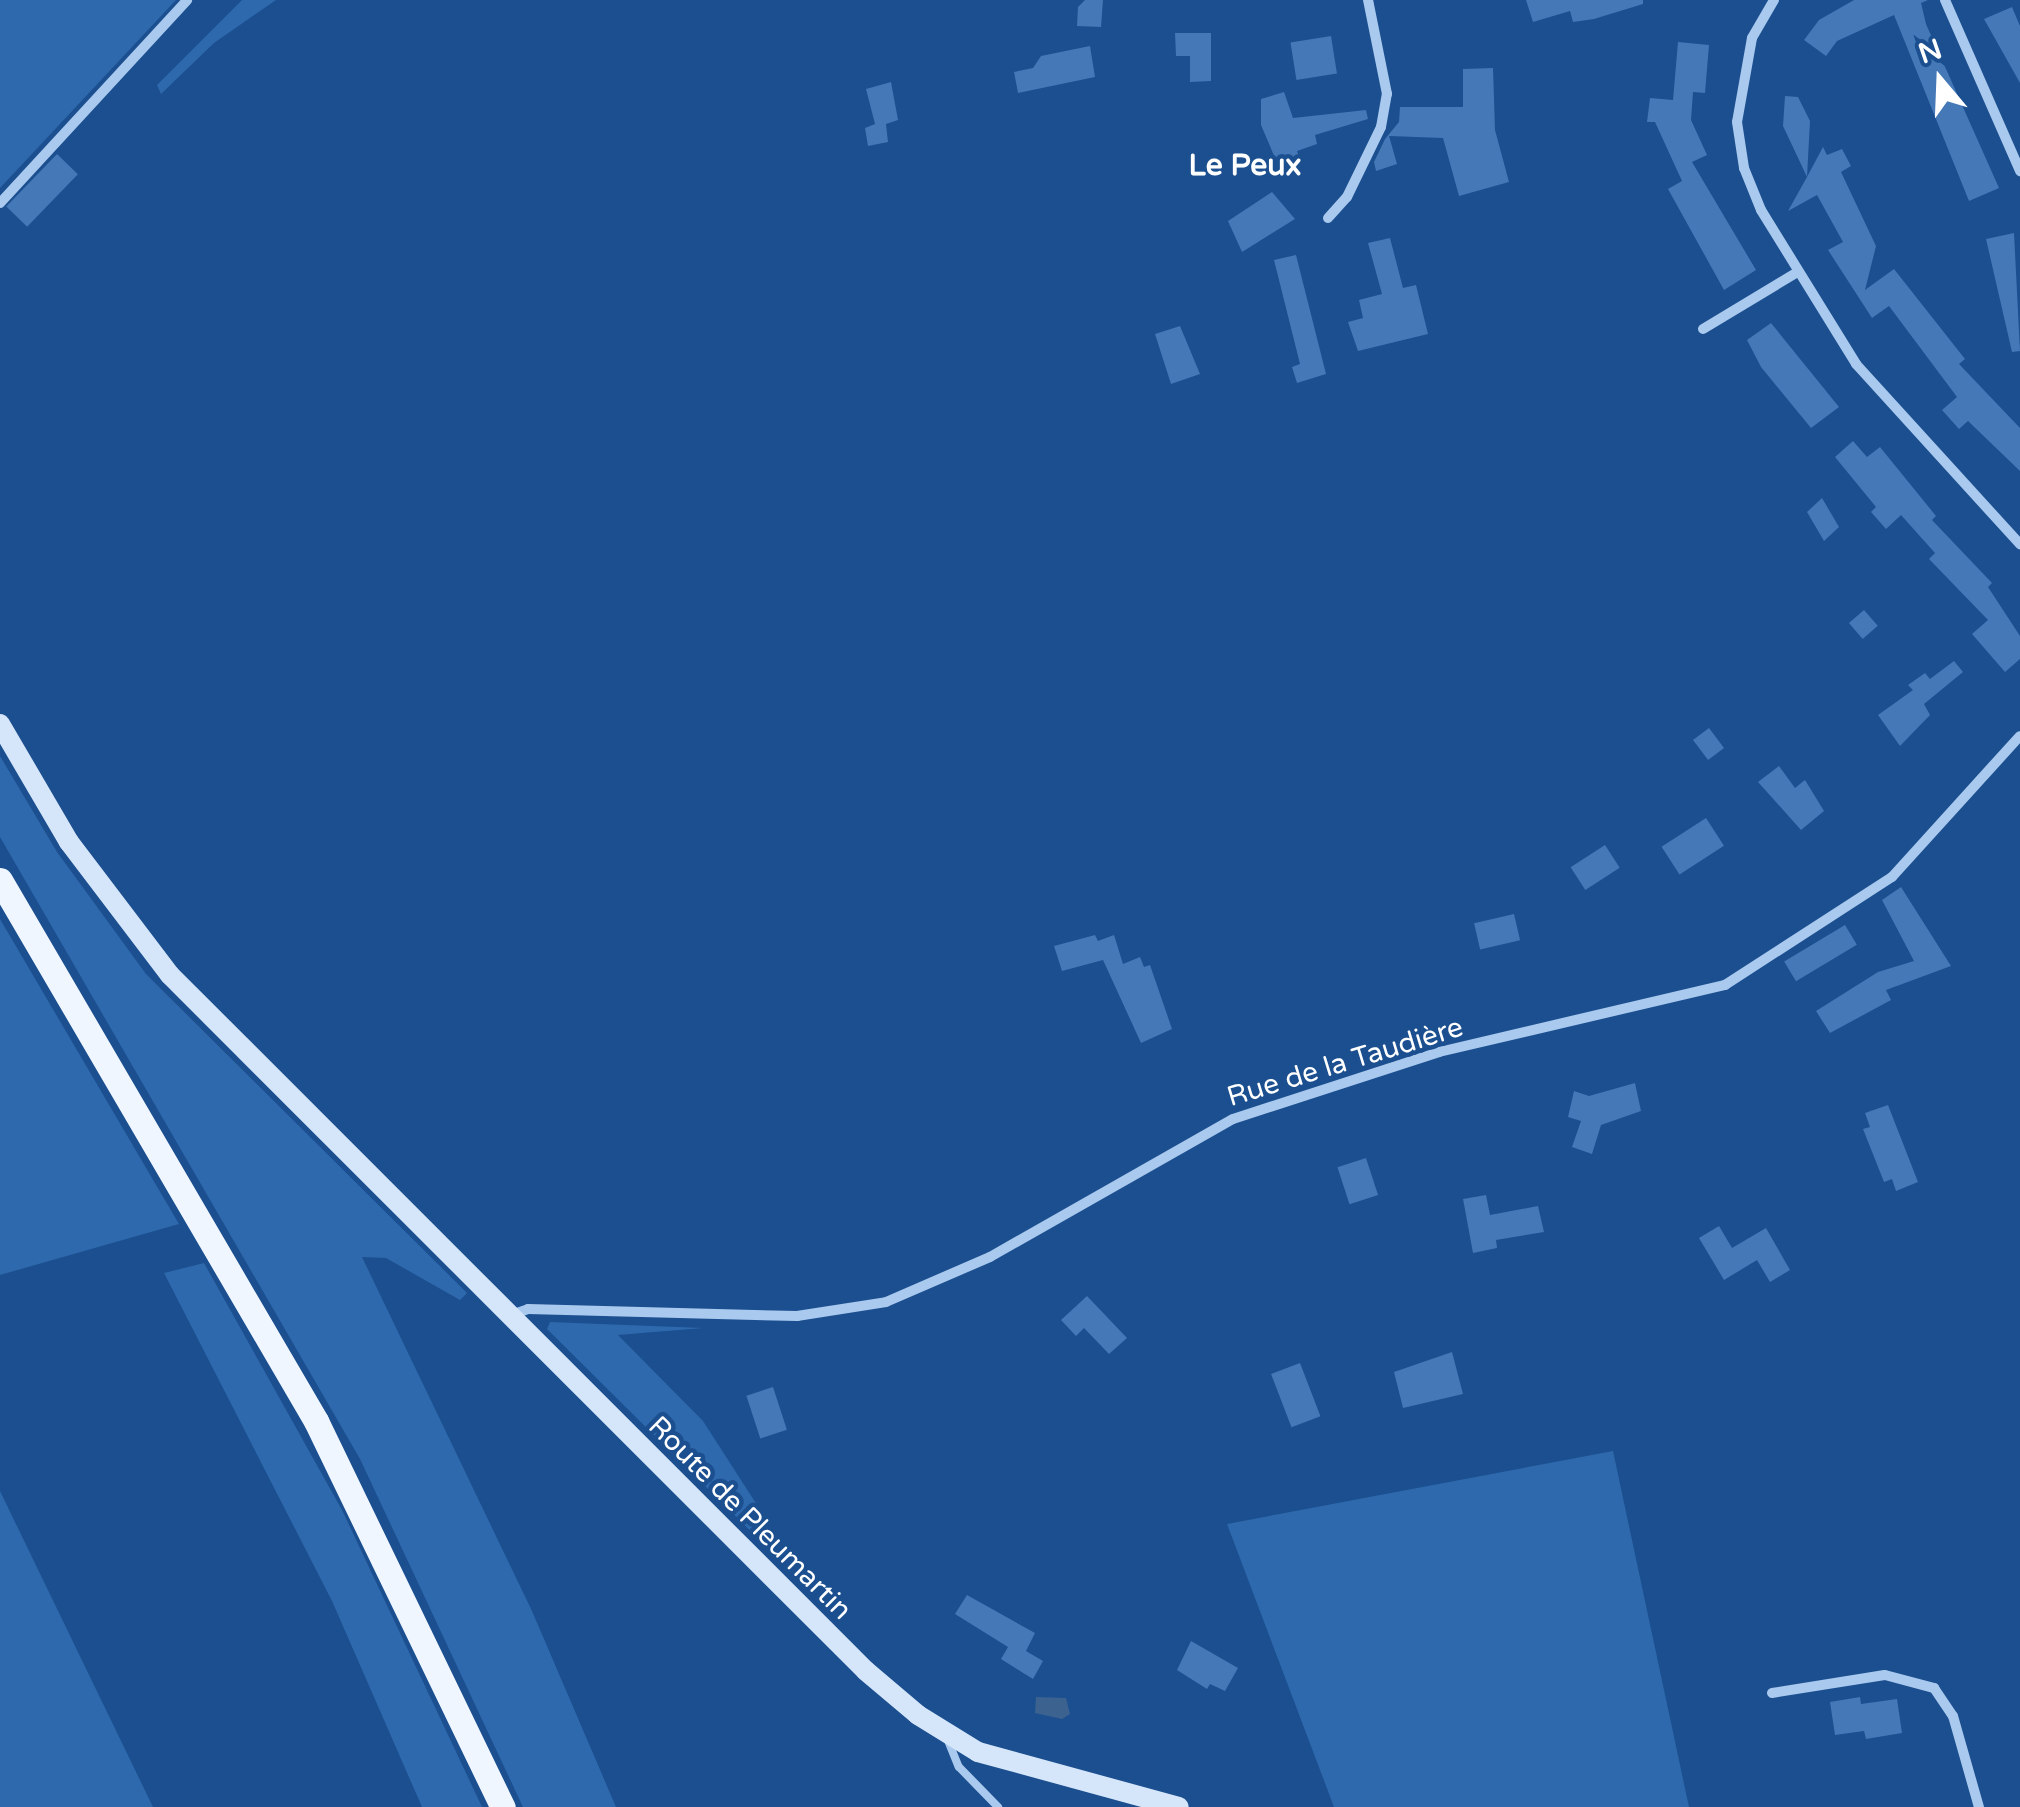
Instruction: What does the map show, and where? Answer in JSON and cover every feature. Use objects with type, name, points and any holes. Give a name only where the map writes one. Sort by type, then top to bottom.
[{"type":"main road","name":"Route de Pleumartin","points":[[0,724],[70,842],[137,936],[826,1634],[946,1734],[1026,1770],[1179,1807]]},
{"type":"main road","points":[[0,880],[316,1421],[503,1807]]},
{"type":"street","points":[[0,203],[187,0]]},
{"type":"street","points":[[1328,218],[1347,197],[1365,148],[1381,127],[1387,94],[1368,0]]},
{"type":"street","points":[[1774,0],[1752,38],[1737,122],[1744,168],[1796,273],[1902,420],[2018,537]]},
{"type":"street","points":[[1945,0],[2020,171]]},
{"type":"street","points":[[1703,329],[1796,273]]},
{"type":"street","name":"Rue de la Taudière","points":[[510,1316],[528,1310],[797,1316],[886,1302],[990,1257],[1233,1119],[1439,1052],[1725,985],[1892,877],[2020,736]]},
{"type":"street","points":[[1772,1693],[1885,1675],[1934,1688],[1952,1716],[1979,1807]]},
{"type":"lane","points":[[946,1734],[959,1766],[998,1807]]},
{"type":"shaded area","points":[[0,0],[176,0],[0,188]]},
{"type":"shaded area","points":[[242,0],[276,0],[214,43],[161,94],[157,85]]},
{"type":"shaded area","points":[[0,756],[57,852],[146,974],[467,1293],[460,1300],[386,1258],[362,1257],[532,1611],[616,1807],[523,1807],[360,1459],[0,837]]},
{"type":"shaded area","points":[[0,919],[179,1224],[0,1275]]},
{"type":"shaded area","points":[[204,1263],[342,1510],[482,1807],[422,1807],[332,1601],[164,1273]]},
{"type":"shaded area","points":[[550,1322],[703,1328],[618,1335],[703,1421],[815,1595],[547,1329]]},
{"type":"shaded area","points":[[1613,1451],[1689,1807],[1334,1807],[1227,1524]]},
{"type":"shaded area","points":[[0,1491],[153,1807],[0,1807]]},
{"type":"shaded area","points":[[1036,1697],[1066,1698],[1070,1714],[1062,1719],[1035,1713]]},
{"type":"building","points":[[1085,0],[1103,0],[1101,27],[1077,26],[1078,7]]},
{"type":"building","points":[[1526,0],[1643,0],[1643,4],[1594,19],[1573,22],[1570,11],[1533,22]]},
{"type":"building","points":[[1854,0],[1928,0],[1921,3],[1926,24],[1999,188],[1969,201],[1894,15],[1837,41],[1826,56],[1804,40],[1819,20]]},
{"type":"building","points":[[2012,7],[2020,26],[2020,83],[1984,19]]},
{"type":"building","points":[[1175,33],[1211,33],[1211,81],[1190,82],[1190,56],[1176,56]]},
{"type":"building","points":[[1331,36],[1337,74],[1296,80],[1291,42]]},
{"type":"building","points":[[1678,42],[1709,45],[1705,93],[1693,92],[1691,120],[1707,155],[1692,162],[1756,270],[1724,290],[1668,189],[1682,181],[1655,122],[1647,122],[1650,98],[1673,100]]},
{"type":"building","points":[[1090,46],[1095,77],[1018,93],[1014,72],[1033,68],[1041,56]]},
{"type":"building","points":[[1493,68],[1495,130],[1509,182],[1459,196],[1443,138],[1389,136],[1397,164],[1376,171],[1374,162],[1385,139],[1399,122],[1400,107],[1463,107],[1463,69]]},
{"type":"building","points":[[891,82],[898,120],[886,124],[888,142],[868,146],[865,128],[875,124],[866,89]]},
{"type":"building","points":[[1284,92],[1293,118],[1366,110],[1368,119],[1315,135],[1317,144],[1297,151],[1302,164],[1281,172],[1261,125],[1261,99]]},
{"type":"building","points":[[1785,96],[1798,97],[1810,121],[1807,177],[1783,126]]},
{"type":"building","points":[[1823,147],[1827,155],[1842,149],[1851,166],[1841,172],[1876,246],[1865,290],[1894,269],[1965,359],[1959,364],[2020,428],[2020,471],[1968,421],[1959,429],[1942,410],[1957,397],[1889,306],[1872,318],[1828,250],[1843,242],[1817,195],[1788,211]]},
{"type":"building","points":[[57,154],[78,174],[27,227],[6,207]]},
{"type":"building","points":[[1272,192],[1295,219],[1242,252],[1228,221]]},
{"type":"building","points":[[2014,233],[2020,351],[2012,352],[1986,239]]},
{"type":"building","points":[[1390,238],[1403,288],[1416,285],[1428,334],[1358,351],[1348,322],[1363,318],[1359,300],[1382,294],[1368,243]]},
{"type":"building","points":[[1296,255],[1326,374],[1297,383],[1292,367],[1300,364],[1274,260]]},
{"type":"building","points":[[1771,323],[1839,407],[1811,428],[1761,367],[1747,340]]},
{"type":"building","points":[[1180,326],[1200,374],[1171,384],[1155,334]]},
{"type":"building","points":[[1853,441],[1867,457],[1880,447],[1936,516],[1932,520],[1992,583],[1988,587],[2020,636],[2020,659],[2005,672],[1972,634],[1988,620],[1929,559],[1935,553],[1901,515],[1886,529],[1871,512],[1876,507],[1835,457]]},
{"type":"building","points":[[1822,498],[1839,527],[1824,541],[1807,512]]},
{"type":"building","points":[[1864,610],[1878,626],[1863,639],[1849,623]]},
{"type":"building","points":[[1954,661],[1963,672],[1924,704],[1930,715],[1900,746],[1878,715],[1913,690],[1908,685],[1925,673],[1930,679]]},
{"type":"building","points":[[1709,728],[1724,748],[1708,760],[1693,740]]},
{"type":"building","points":[[1779,766],[1795,788],[1805,780],[1824,811],[1801,830],[1758,782]]},
{"type":"building","points":[[1706,818],[1724,846],[1680,875],[1662,847]]},
{"type":"building","points":[[1605,845],[1620,868],[1585,890],[1571,867]]},
{"type":"building","points":[[1901,887],[1951,966],[1886,990],[1891,1000],[1830,1033],[1816,1011],[1878,972],[1914,961],[1882,900]]},
{"type":"building","points":[[1514,914],[1520,940],[1480,950],[1474,923]]},
{"type":"building","points":[[1845,925],[1857,945],[1796,981],[1784,962]]},
{"type":"building","points":[[1095,935],[1098,941],[1114,935],[1123,964],[1140,957],[1144,967],[1150,965],[1172,1029],[1141,1043],[1103,960],[1062,971],[1054,946]]},
{"type":"building","points":[[1635,1083],[1641,1111],[1601,1125],[1592,1154],[1572,1147],[1581,1121],[1568,1117],[1574,1091],[1589,1096]]},
{"type":"building","points":[[1888,1105],[1918,1182],[1896,1191],[1892,1179],[1884,1182],[1863,1129],[1870,1127],[1865,1113]]},
{"type":"building","points":[[1366,1158],[1378,1195],[1350,1204],[1337,1167]]},
{"type":"building","points":[[1486,1195],[1490,1215],[1538,1206],[1544,1232],[1496,1240],[1497,1248],[1473,1253],[1463,1199]]},
{"type":"building","points":[[1719,1226],[1732,1248],[1766,1228],[1790,1270],[1770,1282],[1757,1260],[1724,1280],[1699,1238]]},
{"type":"building","points":[[1087,1296],[1127,1338],[1109,1354],[1084,1328],[1076,1336],[1061,1320]]},
{"type":"building","points":[[1452,1352],[1463,1394],[1403,1408],[1394,1372]]},
{"type":"building","points":[[1300,1363],[1320,1416],[1291,1427],[1271,1374]]},
{"type":"building","points":[[773,1387],[787,1430],[760,1438],[746,1396]]},
{"type":"building","points":[[967,1595],[1035,1633],[1026,1651],[1043,1661],[1033,1679],[1001,1659],[1008,1647],[955,1614]]},
{"type":"building","points":[[1191,1641],[1238,1668],[1225,1691],[1210,1684],[1207,1689],[1177,1670]]},
{"type":"building","points":[[1860,1697],[1861,1704],[1897,1699],[1902,1733],[1866,1739],[1864,1731],[1835,1735],[1830,1702]]},
{"type":"district","name":"Le Peux","points":[[1245,166]]}]
